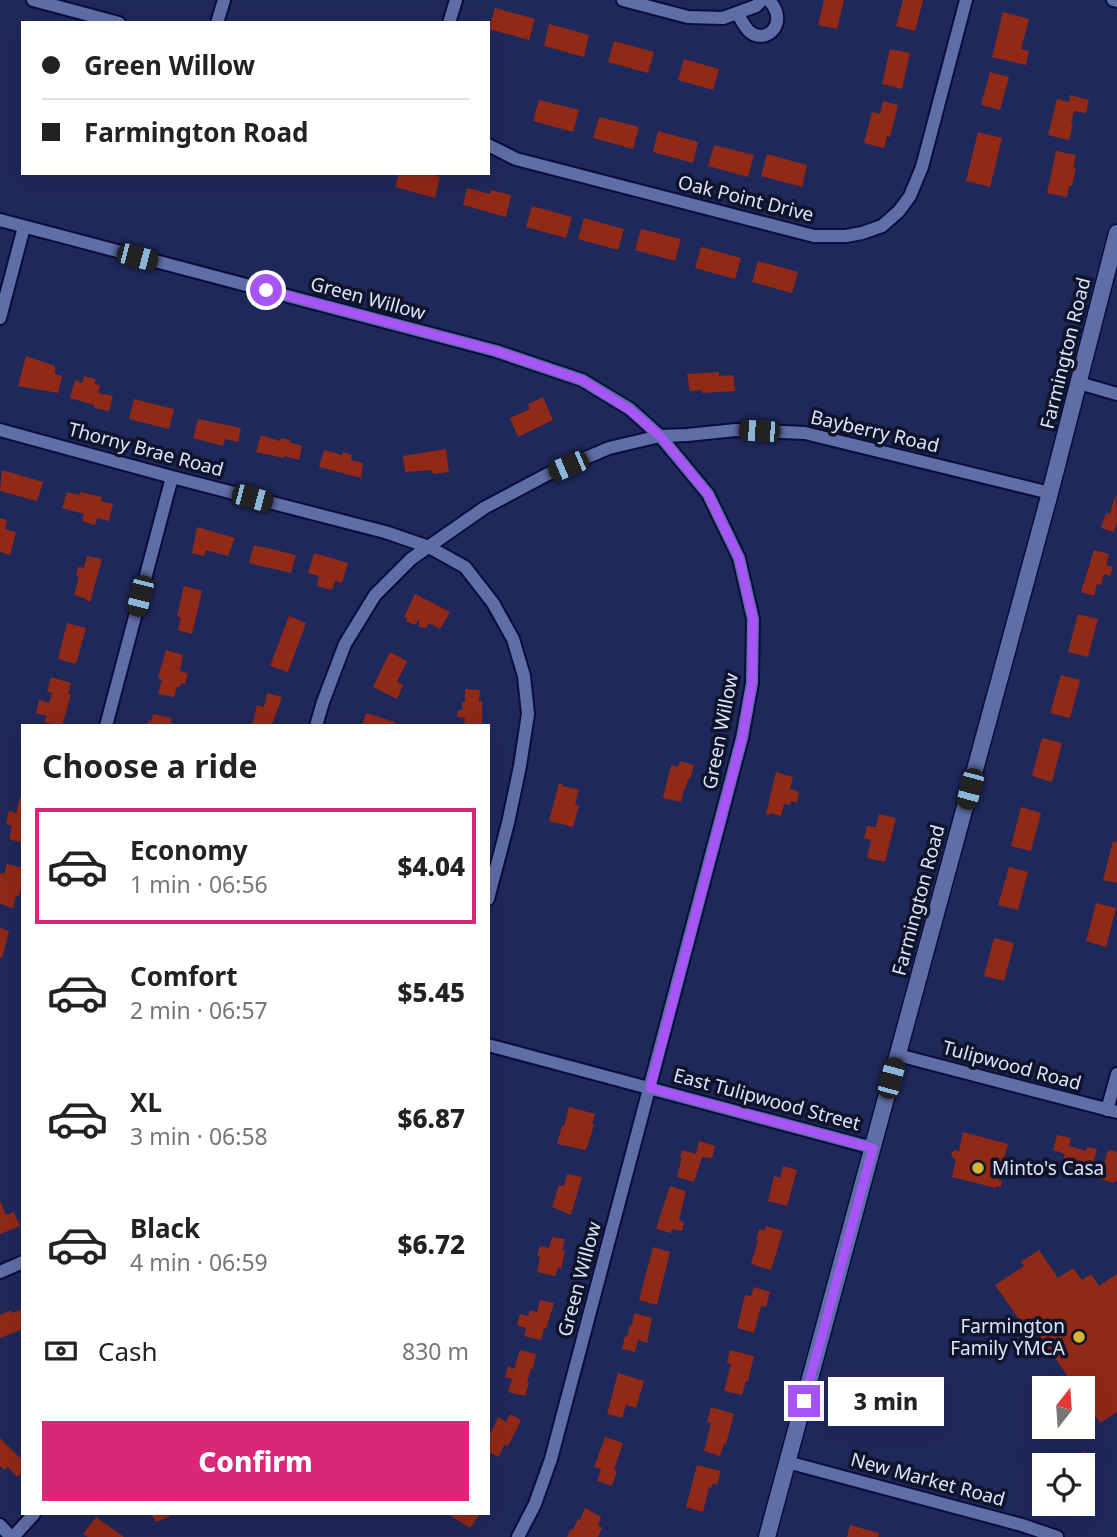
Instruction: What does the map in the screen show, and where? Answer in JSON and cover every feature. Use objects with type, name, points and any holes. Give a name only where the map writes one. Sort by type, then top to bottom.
[{"type":"street","points":[[33,0],[112,21]]},
{"type":"street","points":[[218,21],[224,0]]},
{"type":"street","points":[[450,21],[456,0]]},
{"type":"street","points":[[623,0],[688,17],[723,18],[756,6],[762,0]]},
{"type":"street","points":[[737,13],[749,32],[764,36],[774,30],[777,23],[776,11],[769,0]]},
{"type":"street","name":"Oak Point Drive","points":[[490,146],[516,159],[814,236],[862,233],[881,226],[899,211],[911,196],[922,167],[966,0]]},
{"type":"street","name":"Green Willow","points":[[0,220],[496,351],[582,380],[630,410],[660,436],[708,494],[739,558],[753,619],[752,683],[742,738],[551,1459],[535,1504],[518,1537]]},
{"type":"street","points":[[0,318],[24,227]]},
{"type":"street","name":"Farmington Road","points":[[767,1537],[1050,493],[1117,233]]},
{"type":"street","points":[[1079,383],[1117,394]]},
{"type":"street","name":"Thorny Brae Road","points":[[0,430],[385,532],[429,547],[465,567],[493,603],[513,639],[524,676],[528,714],[508,823],[490,891]]},
{"type":"street","name":"Bayberry Road","points":[[317,724],[344,645],[375,595],[411,559],[484,508],[548,474],[609,449],[660,436],[736,430],[805,433],[1050,493]]},
{"type":"street","points":[[107,724],[172,477]]},
{"type":"street","name":"East Tulipwood Street","points":[[490,1046],[873,1148]]},
{"type":"street","name":"Tulipwood Road","points":[[898,1055],[1112,1111]]},
{"type":"street","points":[[1112,1111],[1117,1074]]},
{"type":"street","points":[[0,1272],[21,1263]]},
{"type":"street","name":"New Market Road","points":[[787,1462],[1022,1525],[1057,1537]]},
{"type":"street","points":[[0,1525],[12,1537],[33,1515]]},
{"type":"building","points":[[824,0],[844,0],[837,29],[818,25]]},
{"type":"building","points":[[903,0],[923,0],[915,31],[896,26]]},
{"type":"building","points":[[495,8],[535,19],[529,40],[490,29]]},
{"type":"building","points":[[1003,12],[1029,19],[1021,49],[1029,51],[1026,65],[992,57]]},
{"type":"building","points":[[549,24],[589,35],[584,57],[544,46]]},
{"type":"building","points":[[614,41],[654,52],[648,73],[608,62]]},
{"type":"building","points":[[890,49],[910,53],[902,89],[882,84]]},
{"type":"building","points":[[684,59],[719,69],[713,90],[678,80]]},
{"type":"building","points":[[990,72],[1009,77],[1000,110],[981,105]]},
{"type":"building","points":[[1070,95],[1089,100],[1086,113],[1074,111],[1069,140],[1048,135],[1057,99],[1069,102]]},
{"type":"building","points":[[539,100],[579,110],[573,132],[533,121]]},
{"type":"building","points":[[883,101],[898,105],[890,137],[887,136],[884,148],[864,143],[872,112],[880,114]]},
{"type":"building","points":[[599,117],[639,127],[633,149],[593,138]]},
{"type":"building","points":[[658,131],[698,142],[693,163],[653,152]]},
{"type":"building","points":[[978,132],[1002,138],[990,187],[966,181]]},
{"type":"building","points":[[714,145],[754,155],[748,177],[708,166]]},
{"type":"building","points":[[1056,151],[1076,155],[1073,167],[1076,168],[1067,197],[1047,193]]},
{"type":"building","points":[[767,154],[807,165],[802,187],[761,176]]},
{"type":"building","points":[[398,175],[440,177],[435,198],[395,187]]},
{"type":"building","points":[[467,188],[490,194],[491,190],[511,195],[506,217],[463,205]]},
{"type":"building","points":[[532,206],[572,217],[566,238],[526,227]]},
{"type":"building","points":[[584,218],[624,229],[618,250],[578,239]]},
{"type":"building","points":[[641,229],[681,239],[675,261],[635,250]]},
{"type":"building","points":[[701,247],[741,258],[735,279],[695,268]]},
{"type":"building","points":[[758,261],[798,272],[792,293],[752,282]]},
{"type":"building","points":[[26,356],[55,366],[55,374],[62,376],[58,393],[18,386]]},
{"type":"building","points":[[719,372],[719,376],[733,375],[735,391],[690,391],[687,374]]},
{"type":"building","points":[[84,376],[96,379],[94,384],[100,385],[98,393],[113,396],[109,411],[70,398],[75,380],[82,383]]},
{"type":"building","points":[[543,397],[553,420],[518,437],[510,418],[530,409],[528,404]]},
{"type":"building","points":[[134,399],[174,409],[169,429],[129,419]]},
{"type":"building","points":[[198,419],[241,428],[238,442],[225,439],[223,446],[193,438]]},
{"type":"building","points":[[261,435],[280,441],[281,438],[290,440],[289,442],[302,446],[299,460],[256,452]]},
{"type":"building","points":[[446,449],[449,472],[405,472],[403,456]]},
{"type":"building","points":[[324,450],[352,455],[351,460],[363,463],[361,478],[319,467]]},
{"type":"building","points":[[2,470],[43,482],[37,501],[0,491]]},
{"type":"building","points":[[67,492],[102,497],[101,501],[113,504],[109,521],[97,518],[95,525],[82,521],[84,514],[62,508]]},
{"type":"building","points":[[1116,493],[1117,522],[1114,532],[1101,528],[1106,513],[1110,514]]},
{"type":"building","points":[[0,518],[7,520],[5,529],[16,532],[10,555],[0,552]]},
{"type":"building","points":[[197,527],[235,538],[228,556],[206,550],[204,556],[192,553]]},
{"type":"building","points":[[254,545],[296,555],[291,573],[249,563]]},
{"type":"building","points":[[1094,550],[1109,554],[1106,565],[1113,567],[1110,576],[1104,574],[1101,585],[1097,584],[1094,596],[1081,592]]},
{"type":"building","points":[[314,553],[348,563],[342,583],[335,581],[332,590],[317,586],[319,576],[308,573]]},
{"type":"building","points":[[87,556],[102,559],[90,602],[74,595],[79,577],[76,576],[78,567],[84,568]]},
{"type":"building","points":[[184,586],[202,591],[192,634],[178,630],[181,618],[177,616]]},
{"type":"building","points":[[415,594],[450,612],[440,629],[429,623],[426,628],[419,627],[419,619],[415,625],[406,621],[407,618],[404,617]]},
{"type":"building","points":[[1078,614],[1098,619],[1088,657],[1068,652]]},
{"type":"building","points":[[289,616],[306,623],[288,672],[270,666]]},
{"type":"building","points":[[67,623],[86,628],[76,664],[58,659]]},
{"type":"building","points":[[166,650],[183,655],[180,671],[188,673],[185,684],[181,683],[180,687],[177,687],[174,697],[158,694],[162,680],[158,678]]},
{"type":"building","points":[[390,652],[407,661],[397,682],[403,685],[397,699],[373,687]]},
{"type":"building","points":[[1061,675],[1080,680],[1070,718],[1050,713]]},
{"type":"building","points":[[51,677],[71,683],[68,694],[71,695],[63,724],[44,722],[47,716],[36,713],[39,700],[49,703],[52,693],[47,692]]},
{"type":"building","points":[[465,689],[480,690],[482,724],[464,724],[465,718],[457,717],[458,710],[462,710],[462,702],[465,702]]},
{"type":"building","points":[[267,693],[282,697],[272,724],[252,724],[257,705],[264,707]]},
{"type":"building","points":[[366,713],[395,722],[394,724],[363,724]]},
{"type":"building","points":[[153,714],[172,718],[170,724],[148,724]]},
{"type":"building","points":[[1042,738],[1062,743],[1052,782],[1032,776]]},
{"type":"building","points":[[680,761],[694,765],[681,802],[663,798],[671,765],[678,767]]},
{"type":"building","points":[[776,772],[793,777],[790,789],[799,792],[797,803],[791,801],[790,805],[784,804],[781,816],[766,814]]},
{"type":"building","points":[[559,783],[579,790],[575,804],[579,806],[573,827],[549,821]]},
{"type":"building","points":[[21,797],[21,842],[9,839],[12,826],[6,824],[9,811],[16,813]]},
{"type":"building","points":[[1021,807],[1041,813],[1031,851],[1011,846]]},
{"type":"building","points":[[879,814],[896,818],[885,862],[867,858],[871,840],[864,838],[867,826],[876,827]]},
{"type":"building","points":[[1113,841],[1117,842],[1117,883],[1103,880]]},
{"type":"building","points":[[7,864],[21,868],[21,888],[13,908],[0,904],[0,873],[4,874]]},
{"type":"building","points":[[1009,867],[1028,872],[1018,910],[998,905]]},
{"type":"building","points":[[1096,903],[1116,908],[1106,947],[1086,941]]},
{"type":"building","points":[[0,928],[9,931],[2,958],[0,957]]},
{"type":"building","points":[[994,938],[1014,943],[1004,981],[984,976]]},
{"type":"building","points":[[569,1107],[595,1114],[585,1150],[557,1144]]},
{"type":"building","name":"Minto's Casa","points":[[963,1132],[1008,1144],[998,1180],[1002,1181],[1001,1187],[952,1177],[956,1159],[951,1153],[959,1151]]},
{"type":"building","points":[[1057,1135],[1071,1138],[1069,1146],[1086,1151],[1087,1147],[1097,1149],[1090,1173],[1062,1165],[1065,1154],[1053,1150]]},
{"type":"building","points":[[699,1141],[715,1146],[712,1158],[702,1157],[694,1182],[677,1177],[682,1150],[696,1154]]},
{"type":"building","points":[[1108,1150],[1117,1152],[1117,1181],[1114,1183],[1100,1179]]},
{"type":"building","points":[[783,1166],[797,1170],[787,1206],[768,1201],[774,1176],[780,1178]]},
{"type":"building","points":[[567,1174],[582,1177],[571,1215],[552,1207],[559,1185],[564,1186]]},
{"type":"building","points":[[670,1186],[686,1191],[679,1220],[684,1222],[682,1231],[672,1229],[671,1233],[656,1229]]},
{"type":"building","points":[[0,1201],[6,1215],[14,1212],[20,1226],[0,1234]]},
{"type":"building","points":[[766,1226],[783,1231],[771,1270],[751,1264],[759,1229],[764,1231]]},
{"type":"building","points":[[552,1237],[565,1239],[561,1269],[558,1267],[555,1276],[537,1272],[540,1246],[549,1248]]},
{"type":"building","points":[[653,1247],[670,1252],[657,1305],[639,1300]]},
{"type":"building","name":"Farmington Family YMCA","points":[[1039,1250],[1058,1278],[1073,1268],[1082,1280],[1091,1274],[1099,1286],[1117,1274],[1117,1412],[1100,1423],[1096,1417],[1096,1376],[1068,1376],[1039,1335],[1033,1339],[995,1285],[1024,1266],[1021,1262]]},
{"type":"building","points":[[754,1287],[770,1292],[766,1307],[761,1306],[754,1333],[737,1328],[745,1295],[751,1296]]},
{"type":"building","points":[[540,1300],[554,1303],[541,1340],[524,1336],[526,1328],[517,1325],[520,1314],[528,1316],[530,1310],[537,1312]]},
{"type":"building","points":[[11,1310],[12,1313],[21,1310],[21,1330],[0,1338],[0,1315]]},
{"type":"building","points":[[634,1313],[652,1318],[647,1343],[638,1340],[635,1352],[622,1349],[625,1336],[627,1337],[630,1325],[632,1326]]},
{"type":"building","points":[[520,1350],[536,1354],[525,1396],[508,1392],[512,1379],[505,1377],[508,1366],[514,1369]]},
{"type":"building","points":[[730,1350],[754,1356],[742,1395],[724,1391],[731,1364],[727,1363]]},
{"type":"building","points":[[618,1373],[644,1381],[636,1408],[626,1405],[622,1418],[607,1414]]},
{"type":"building","points":[[711,1407],[734,1414],[720,1456],[704,1451],[711,1423],[707,1422]]},
{"type":"building","points":[[510,1414],[521,1420],[508,1446],[504,1445],[499,1457],[490,1453],[490,1435],[498,1417],[506,1422]]},
{"type":"building","points":[[605,1437],[623,1443],[612,1486],[597,1481],[601,1469],[594,1467]]},
{"type":"building","points":[[0,1438],[21,1459],[21,1473],[17,1477],[8,1467],[4,1470],[0,1466]]},
{"type":"building","points":[[697,1465],[721,1471],[717,1485],[713,1483],[711,1488],[709,1487],[703,1512],[686,1507]]},
{"type":"building","points":[[585,1508],[601,1517],[598,1525],[602,1528],[598,1537],[567,1537],[578,1519],[580,1520]]},
{"type":"building","points":[[152,1515],[170,1516],[156,1522]]},
{"type":"building","points":[[450,1515],[479,1515],[470,1528]]},
{"type":"building","points":[[96,1517],[124,1537],[88,1537],[83,1534]]},
{"type":"building","points":[[850,1525],[879,1533],[878,1537],[847,1537]]},
{"type":"place","name":"Minto's Casa","points":[[978,1168]]},
{"type":"place","name":"Farmington Family YMCA","points":[[1079,1337]]},
{"type":"route","points":[[266,290],[496,351],[582,380],[630,410],[660,436],[708,494],[739,558],[753,619],[752,683],[742,738],[650,1088],[873,1148],[804,1401]]}]
